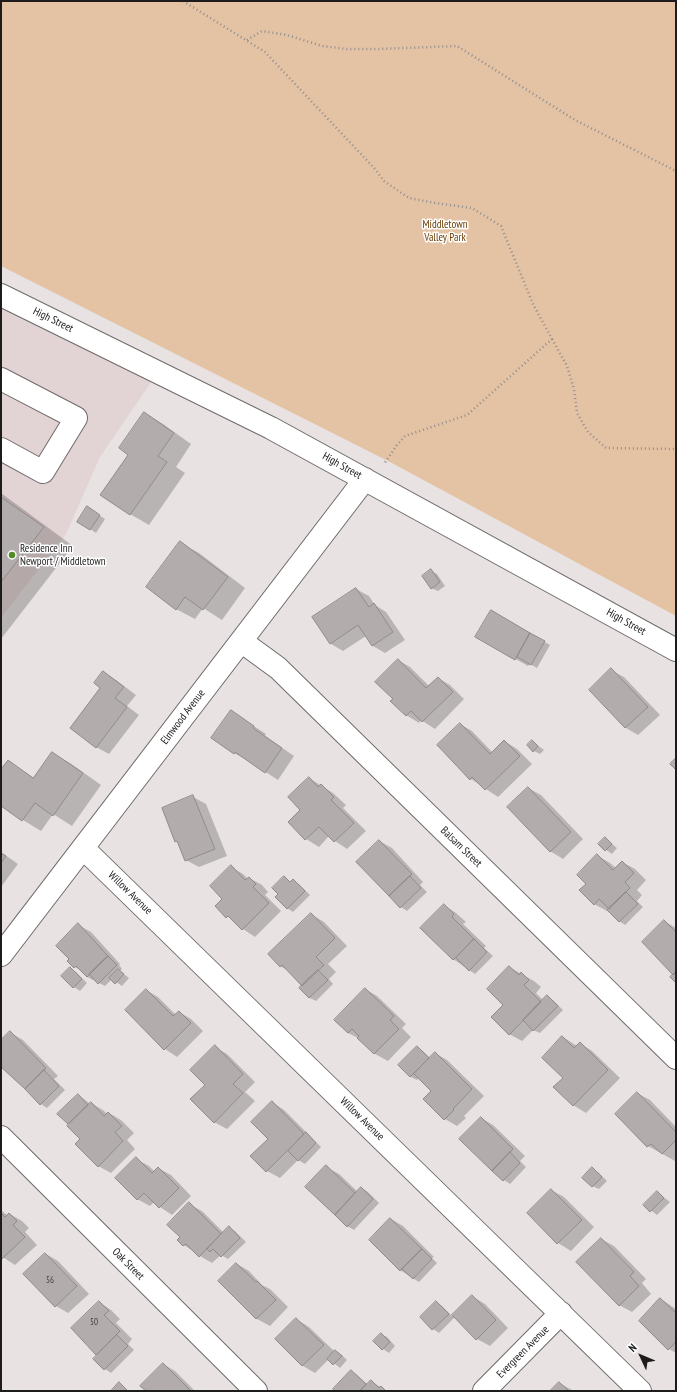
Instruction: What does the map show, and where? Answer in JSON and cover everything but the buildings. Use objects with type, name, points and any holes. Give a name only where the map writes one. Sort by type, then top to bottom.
[{"type":"street","name":"High Street","points":[[1,295],[272,428],[676,650]]},
{"type":"street","points":[[1,379],[76,418],[43,472],[1,449]]},
{"type":"street","name":"Elmwood Avenue","points":[[1,955],[241,641],[368,481]]},
{"type":"street","name":"Balsam Street","points":[[241,641],[278,668],[676,1058]]},
{"type":"street","name":"Willow Avenue","points":[[83,848],[640,1391]]},
{"type":"street","name":"Oak Street","points":[[1,1137],[256,1391]]},
{"type":"street","name":"Evergreen Avenue","points":[[484,1391],[561,1314]]},
{"type":"path","points":[[183,1],[266,52],[375,169],[384,181],[409,198],[472,208],[501,226],[533,304],[567,366],[574,389],[577,413],[588,432],[606,448],[676,449]]},
{"type":"path","points":[[247,40],[262,31],[287,35],[322,46],[346,49],[457,46],[575,120],[676,171]]},
{"type":"path","points":[[368,481],[396,445],[405,436],[466,415],[552,339]]},
{"type":"shaded area","points":[[1,300],[154,378],[100,457],[66,534],[1,618]]},
{"type":"green space","name":"Middletown Valley Park","points":[[1,1],[676,1],[676,616],[390,462],[1,266]]},
{"type":"place","name":"Residence Inn Newport / Middletown","points":[[12,555]]}]
